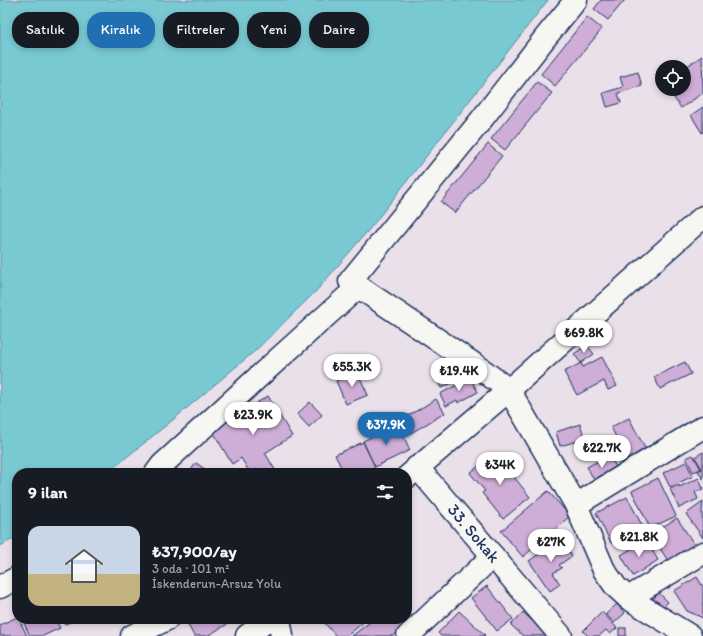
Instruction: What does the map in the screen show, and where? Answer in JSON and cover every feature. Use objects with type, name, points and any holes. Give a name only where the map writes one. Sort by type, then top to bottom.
[{"type":"street","points":[[576,0],[478,124],[350,281],[481,369],[509,390],[576,505],[604,570],[616,587],[628,598],[690,636]]},
{"type":"street","points":[[412,472],[509,390],[703,217]]},
{"type":"street","points":[[160,468],[254,380],[358,287]]},
{"type":"street","points":[[576,505],[703,427]]},
{"type":"street","name":"33. Sokak","points":[[412,472],[493,556],[561,636]]},
{"type":"street","points":[[628,598],[703,553]]},
{"type":"street","points":[[408,636],[493,556]]},
{"type":"street","points":[[0,587],[12,581]]},
{"type":"street","points":[[132,636],[157,624]]},
{"type":"street","points":[[246,636],[262,624]]},
{"type":"street","points":[[281,624],[282,636]]},
{"type":"water","points":[[0,0],[548,0],[372,226],[318,289],[256,350],[113,468],[12,468],[12,540],[0,546]]},
{"type":"building","points":[[601,0],[625,0],[608,20],[594,9]]},
{"type":"building","points":[[587,17],[602,29],[555,86],[541,74]]},
{"type":"building","points":[[702,56],[703,93],[681,108],[674,98],[676,96],[691,96],[691,63]]},
{"type":"building","points":[[638,72],[642,86],[618,93],[621,103],[607,107],[603,93],[623,87],[620,77]]},
{"type":"building","points":[[537,82],[552,93],[505,150],[491,139]]},
{"type":"building","points":[[703,107],[703,132],[702,133],[691,115]]},
{"type":"building","points":[[488,144],[502,156],[455,213],[441,202]]},
{"type":"building","points":[[587,345],[594,354],[581,363],[574,354]]},
{"type":"building","points":[[602,357],[617,386],[608,390],[604,381],[577,395],[564,372],[581,363],[583,367]]},
{"type":"building","points":[[447,362],[456,381],[441,388],[432,369]]},
{"type":"building","points":[[685,362],[691,374],[660,389],[654,377]]},
{"type":"building","points":[[357,371],[368,395],[346,404],[336,381]]},
{"type":"building","points":[[470,378],[478,392],[458,403],[457,400],[446,406],[440,394]]},
{"type":"building","points":[[268,396],[292,436],[265,453],[274,468],[247,468],[241,458],[232,464],[212,430]]},
{"type":"building","points":[[436,399],[445,413],[411,433],[403,419]]},
{"type":"building","points":[[310,402],[322,415],[309,427],[297,414]]},
{"type":"building","points":[[629,418],[648,454],[629,463],[611,427]]},
{"type":"building","points":[[398,424],[410,450],[375,467],[363,441]]},
{"type":"building","points":[[580,424],[585,439],[560,446],[556,432]]},
{"type":"building","points":[[363,442],[375,467],[342,468],[335,455]]},
{"type":"building","points":[[703,452],[703,479],[698,471],[702,469],[695,457]]},
{"type":"building","points":[[495,453],[530,497],[503,519],[482,493],[485,491],[470,473]]},
{"type":"building","points":[[609,455],[618,470],[596,483],[587,467]]},
{"type":"building","points":[[693,455],[701,469],[693,472],[686,458]]},
{"type":"building","points":[[686,462],[693,476],[670,487],[663,473]]},
{"type":"building","points":[[196,463],[203,468],[192,468]]},
{"type":"building","points":[[658,478],[676,516],[650,528],[632,491]]},
{"type":"building","points":[[699,478],[703,489],[695,492],[698,499],[679,508],[670,489],[679,485],[679,487]]},
{"type":"building","points":[[548,491],[570,516],[523,557],[501,531]]},
{"type":"building","points":[[627,497],[643,527],[611,543],[596,513]]},
{"type":"building","points":[[703,502],[702,511],[703,538],[686,514]]},
{"type":"building","points":[[677,518],[696,547],[670,564],[651,534]]},
{"type":"building","points":[[560,539],[572,556],[559,565],[562,568],[553,573],[560,584],[550,591],[529,561]]},
{"type":"building","points":[[646,540],[658,560],[633,576],[621,555]]},
{"type":"building","points":[[697,577],[703,587],[703,618],[687,611],[674,591]]},
{"type":"building","points":[[487,586],[513,619],[497,631],[471,598]]},
{"type":"building","points":[[659,593],[668,602],[660,610],[651,601]]},
{"type":"building","points":[[617,604],[625,613],[614,623],[606,614]]},
{"type":"building","points":[[459,611],[485,635],[441,636],[438,633]]},
{"type":"building","points":[[523,612],[548,636],[523,636],[511,625]]},
{"type":"building","points":[[602,612],[617,628],[610,634],[606,630],[599,636],[588,636],[583,631]]},
{"type":"building","points":[[12,619],[12,624],[21,624],[27,636],[0,636],[0,625]]},
{"type":"building","points":[[24,624],[58,624],[60,628],[43,636],[30,636]]},
{"type":"building","points":[[227,624],[207,636],[194,636],[188,625]]},
{"type":"building","points":[[325,624],[361,624],[347,636],[336,636]]},
{"type":"building","points":[[368,624],[408,624],[393,636],[352,636]]},
{"type":"building","points":[[619,628],[626,628],[626,636],[619,636]]}]
